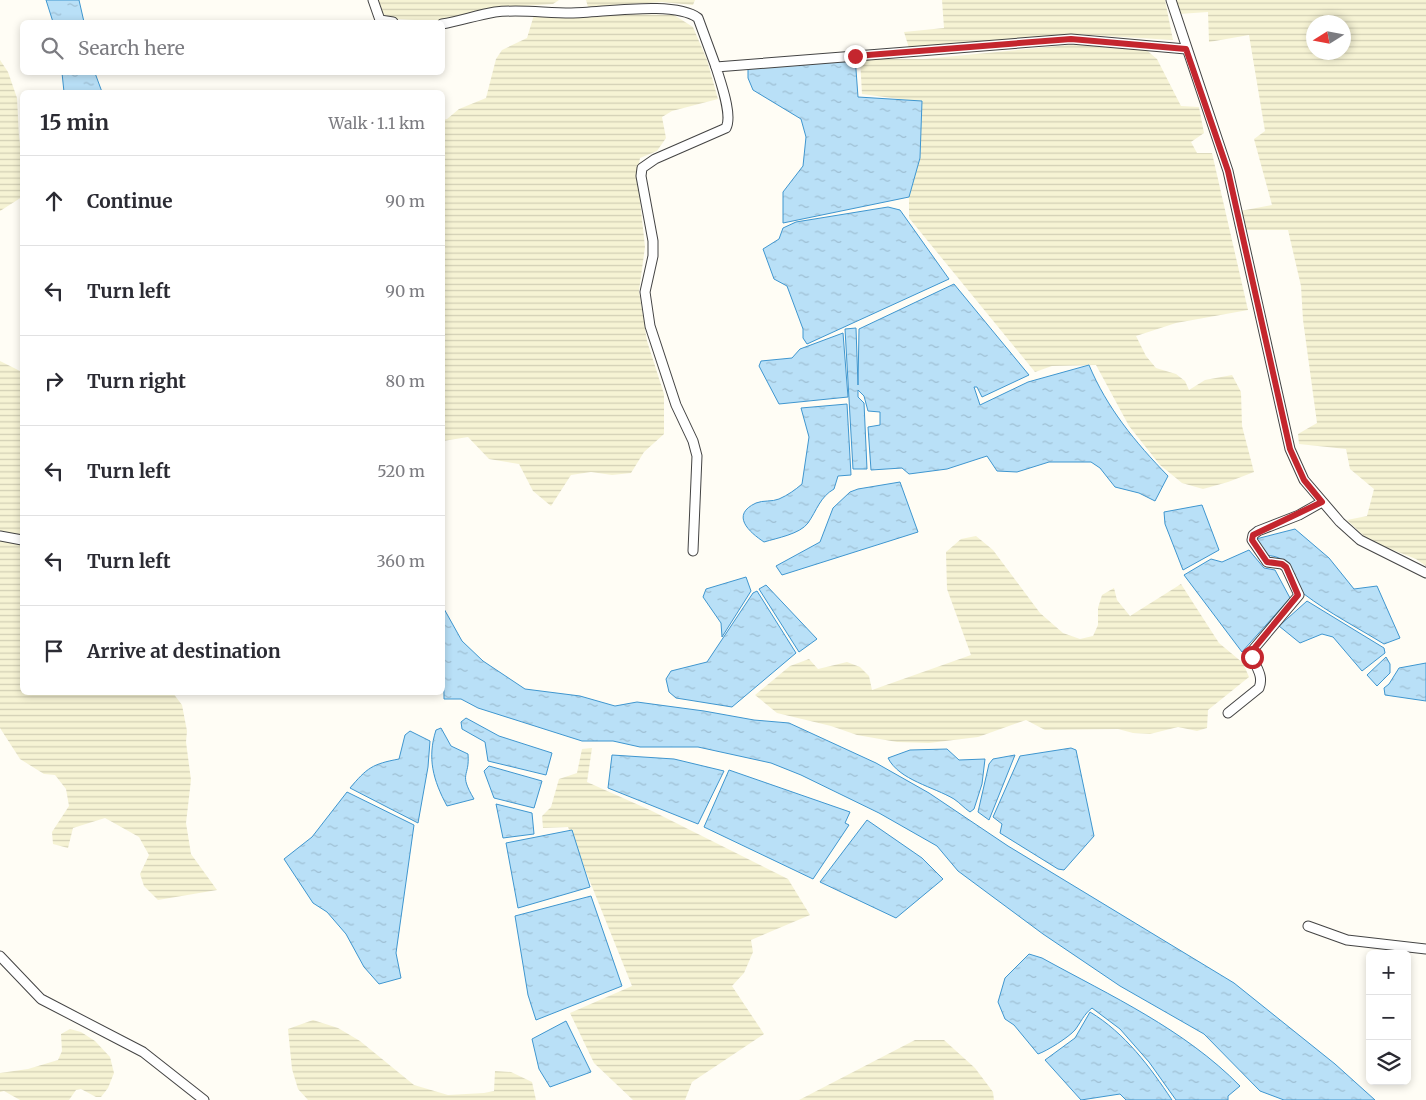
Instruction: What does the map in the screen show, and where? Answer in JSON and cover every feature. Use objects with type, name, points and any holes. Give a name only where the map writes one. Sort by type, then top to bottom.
[{"type":"street","points":[[373,0],[380,20]]},
{"type":"street","points":[[1171,0],[1228,171],[1290,449],[1304,480],[1322,502],[1360,540],[1426,573]]},
{"type":"street","points":[[445,23],[495,12],[536,10],[570,13],[639,8],[680,9],[692,13],[698,18],[716,67],[729,123],[726,128],[655,159],[642,168],[641,176],[653,240],[653,256],[645,292],[650,326],[676,406],[693,441],[697,456],[693,551]]},
{"type":"street","points":[[716,67],[1071,39],[1186,49]]},
{"type":"street","points":[[1228,713],[1259,688],[1261,675],[1252,657],[1252,651],[1298,595],[1286,567],[1282,564],[1267,562],[1252,540],[1253,535],[1322,502]]},
{"type":"street","points":[[0,536],[20,540]]},
{"type":"street","points":[[1308,926],[1347,940],[1426,950]]},
{"type":"street","points":[[0,956],[41,999],[143,1052],[204,1100]]},
{"type":"shaded area","points":[[376,0],[559,0],[553,4],[495,8],[438,20],[396,19],[382,14]]},
{"type":"shaded area","points":[[586,0],[695,0],[693,5],[662,2],[588,7]]},
{"type":"shaded area","points":[[942,0],[1165,0],[1173,40],[1073,34],[909,48],[904,32],[944,28]]},
{"type":"shaded area","points":[[1176,0],[1426,0],[1426,566],[1416,559],[1364,536],[1347,520],[1367,516],[1374,489],[1350,469],[1346,449],[1299,444],[1298,434],[1317,423],[1303,320],[1301,286],[1288,230],[1244,230],[1240,211],[1272,205],[1254,139],[1265,131],[1249,35],[1209,42],[1208,12],[1179,14]]},
{"type":"shaded area","points":[[615,14],[674,15],[693,27],[707,60],[718,99],[672,111],[662,117],[666,138],[657,151],[640,158],[637,173],[645,247],[639,291],[647,341],[664,394],[664,434],[644,452],[631,473],[612,475],[591,472],[571,475],[551,506],[533,491],[519,464],[489,459],[468,437],[445,441],[445,119],[459,109],[486,98],[496,59],[502,50],[527,38],[534,15],[570,18]]},
{"type":"shaded area","points":[[1079,44],[1144,48],[1157,59],[1181,106],[1199,107],[1204,133],[1191,142],[1197,153],[1212,153],[1248,310],[1176,323],[1136,336],[1146,356],[1156,368],[1176,374],[1185,381],[1189,390],[1205,380],[1232,375],[1241,392],[1242,426],[1254,472],[1228,482],[1203,489],[1182,483],[1160,465],[1129,426],[1096,365],[1052,366],[1035,372],[909,218],[909,197],[920,158],[922,102],[862,94],[860,59],[924,59]]},
{"type":"shaded area","points":[[0,60],[8,72],[17,98],[20,143],[20,198],[0,211]]},
{"type":"shaded area","points":[[0,361],[20,371],[20,695],[174,695],[182,705],[187,731],[186,742],[191,780],[186,823],[191,854],[217,890],[158,900],[144,886],[140,874],[149,855],[139,837],[105,818],[73,828],[68,848],[53,844],[52,832],[69,806],[66,789],[55,775],[44,774],[20,759],[0,728]]},
{"type":"shaded area","points":[[976,536],[993,550],[1040,613],[1063,633],[1080,639],[1093,636],[1098,625],[1098,608],[1102,595],[1114,588],[1117,600],[1130,616],[1181,584],[1219,643],[1243,663],[1249,677],[1208,710],[1207,728],[1197,731],[1178,727],[1150,734],[1133,733],[1118,729],[1045,730],[1026,720],[978,737],[929,743],[897,742],[857,735],[831,726],[777,713],[755,695],[790,666],[809,659],[818,669],[847,662],[860,667],[869,676],[872,690],[971,655],[947,589],[946,552],[961,539]]},
{"type":"shaded area","points":[[592,748],[587,782],[652,811],[788,879],[810,915],[751,940],[753,952],[744,973],[732,986],[764,1034],[692,1082],[685,1100],[633,1100],[594,1063],[570,1013],[632,986],[568,827],[543,828],[542,816],[551,807],[559,779],[577,773],[582,749]]},
{"type":"shaded area","points":[[313,1020],[338,1028],[360,1041],[414,1085],[448,1095],[484,1093],[494,1091],[495,1071],[511,1072],[532,1082],[536,1100],[308,1100],[298,1089],[292,1069],[288,1029]]},
{"type":"shaded area","points":[[70,1029],[81,1032],[95,1041],[110,1057],[114,1073],[108,1088],[101,1097],[96,1097],[81,1089],[76,1090],[69,1100],[20,1100],[4,1091],[0,1092],[0,1073],[28,1069],[58,1060],[62,1051],[61,1034]]},
{"type":"shaded area","points":[[915,1040],[944,1040],[975,1068],[993,1092],[994,1100],[799,1100]]},
{"type":"water","points":[[46,0],[79,0],[84,20],[52,20]]},
{"type":"water","points":[[855,56],[858,97],[922,101],[920,158],[909,197],[783,223],[783,192],[803,166],[806,137],[801,119],[753,90],[748,78],[748,69]]},
{"type":"water","points":[[62,75],[96,75],[101,90],[64,90]]},
{"type":"water","points":[[888,207],[900,210],[949,279],[807,344],[803,338],[803,329],[787,286],[774,279],[763,249],[779,239],[783,228],[796,222]]},
{"type":"water","points":[[954,284],[1029,375],[982,397],[977,387],[974,387],[980,405],[1028,382],[1089,365],[1113,410],[1144,450],[1168,476],[1155,501],[1139,493],[1115,487],[1100,468],[1091,462],[1049,462],[1017,472],[997,471],[987,456],[947,469],[909,474],[902,468],[871,470],[868,427],[880,425],[880,412],[868,411],[864,396],[858,390],[858,397],[864,403],[867,469],[853,469],[845,329],[856,328],[858,385],[859,329]]},
{"type":"water","points":[[843,333],[848,397],[779,404],[759,366],[761,361],[792,358],[800,349]]},
{"type":"water","points":[[847,404],[851,475],[838,476],[834,489],[822,500],[804,527],[788,535],[764,542],[748,528],[743,518],[744,513],[756,503],[779,499],[802,484],[809,437],[801,408]]},
{"type":"water","points":[[900,482],[918,532],[782,575],[776,566],[820,542],[833,508],[850,492]]},
{"type":"water","points":[[1202,505],[1219,550],[1183,570],[1165,524],[1164,512]]},
{"type":"water","points":[[1295,529],[1329,558],[1354,589],[1377,586],[1400,638],[1384,644],[1323,608],[1298,588],[1290,569],[1282,559],[1262,555],[1252,540]]},
{"type":"water","points":[[1249,550],[1264,568],[1275,570],[1290,598],[1242,652],[1184,575],[1211,559],[1222,562]]},
{"type":"water","points":[[746,577],[751,591],[722,637],[721,623],[703,597],[706,589]]},
{"type":"water","points":[[766,585],[817,639],[799,652],[759,589]]},
{"type":"water","points":[[757,591],[796,653],[732,707],[676,698],[669,692],[666,679],[671,671],[707,662],[753,593]]},
{"type":"water","points":[[1307,601],[1384,648],[1385,653],[1362,671],[1333,637],[1322,634],[1300,643],[1279,626]]},
{"type":"water","points":[[445,611],[462,641],[483,661],[525,689],[580,696],[615,706],[637,702],[754,720],[789,723],[876,763],[929,793],[1008,846],[1234,983],[1335,1064],[1375,1100],[1284,1100],[1260,1091],[1204,1034],[1120,986],[1043,934],[958,871],[937,846],[879,813],[801,775],[771,763],[698,747],[640,747],[613,741],[582,741],[478,708],[461,699],[444,699]]},
{"type":"water","points":[[1386,657],[1390,664],[1390,673],[1377,686],[1367,675]]},
{"type":"water","points":[[1426,663],[1426,701],[1385,695],[1384,688],[1389,684],[1399,668]]},
{"type":"water","points":[[466,718],[499,736],[552,753],[546,775],[488,761],[485,742],[462,729],[461,722]]},
{"type":"water","points":[[441,728],[451,746],[468,754],[466,779],[474,799],[447,806],[442,796],[435,778],[432,759],[433,740],[436,730]]},
{"type":"water","points":[[410,731],[430,741],[428,767],[418,823],[350,788],[361,776],[376,765],[399,759],[405,735]]},
{"type":"water","points":[[1071,748],[1076,750],[1094,836],[1064,870],[1058,869],[1000,833],[1002,824],[993,817],[1020,756]]},
{"type":"water","points":[[947,749],[959,760],[985,759],[982,784],[974,809],[970,812],[954,799],[900,772],[888,758],[910,750]]},
{"type":"water","points":[[612,755],[674,759],[724,771],[698,824],[608,788]]},
{"type":"water","points":[[1015,755],[989,820],[978,812],[989,764],[993,759]]},
{"type":"water","points":[[489,766],[542,781],[534,808],[494,798],[484,771]]},
{"type":"water","points":[[729,770],[850,812],[845,823],[849,825],[813,879],[704,827]]},
{"type":"water","points":[[347,792],[414,825],[396,953],[401,978],[379,984],[364,967],[346,934],[327,912],[313,903],[284,859],[312,837]]},
{"type":"water","points":[[496,804],[532,813],[534,834],[503,838]]},
{"type":"water","points":[[867,820],[922,858],[943,879],[896,918],[820,882]]},
{"type":"water","points":[[572,830],[590,887],[518,908],[506,843]]},
{"type":"water","points":[[591,896],[622,986],[536,1020],[528,995],[515,916]]},
{"type":"water","points":[[1029,954],[1042,958],[1171,1030],[1195,1047],[1240,1086],[1228,1096],[1228,1100],[1176,1100],[1149,1062],[1120,1029],[1092,1008],[1072,1033],[1038,1054],[1014,1025],[1005,1019],[998,1002],[1005,978]]},
{"type":"water","points":[[1090,1012],[1103,1020],[1126,1040],[1146,1063],[1172,1100],[1126,1100],[1120,1094],[1081,1100],[1045,1060],[1075,1038]]},
{"type":"water","points":[[566,1021],[591,1072],[550,1087],[539,1069],[532,1039]]},
{"type":"route","points":[[855,56],[1071,39],[1186,49],[1195,70],[1228,171],[1243,246],[1290,449],[1304,480],[1322,502],[1299,515],[1258,531],[1253,535],[1252,540],[1267,562],[1282,564],[1286,567],[1298,590],[1298,595],[1297,599],[1252,651],[1252,657]]}]
